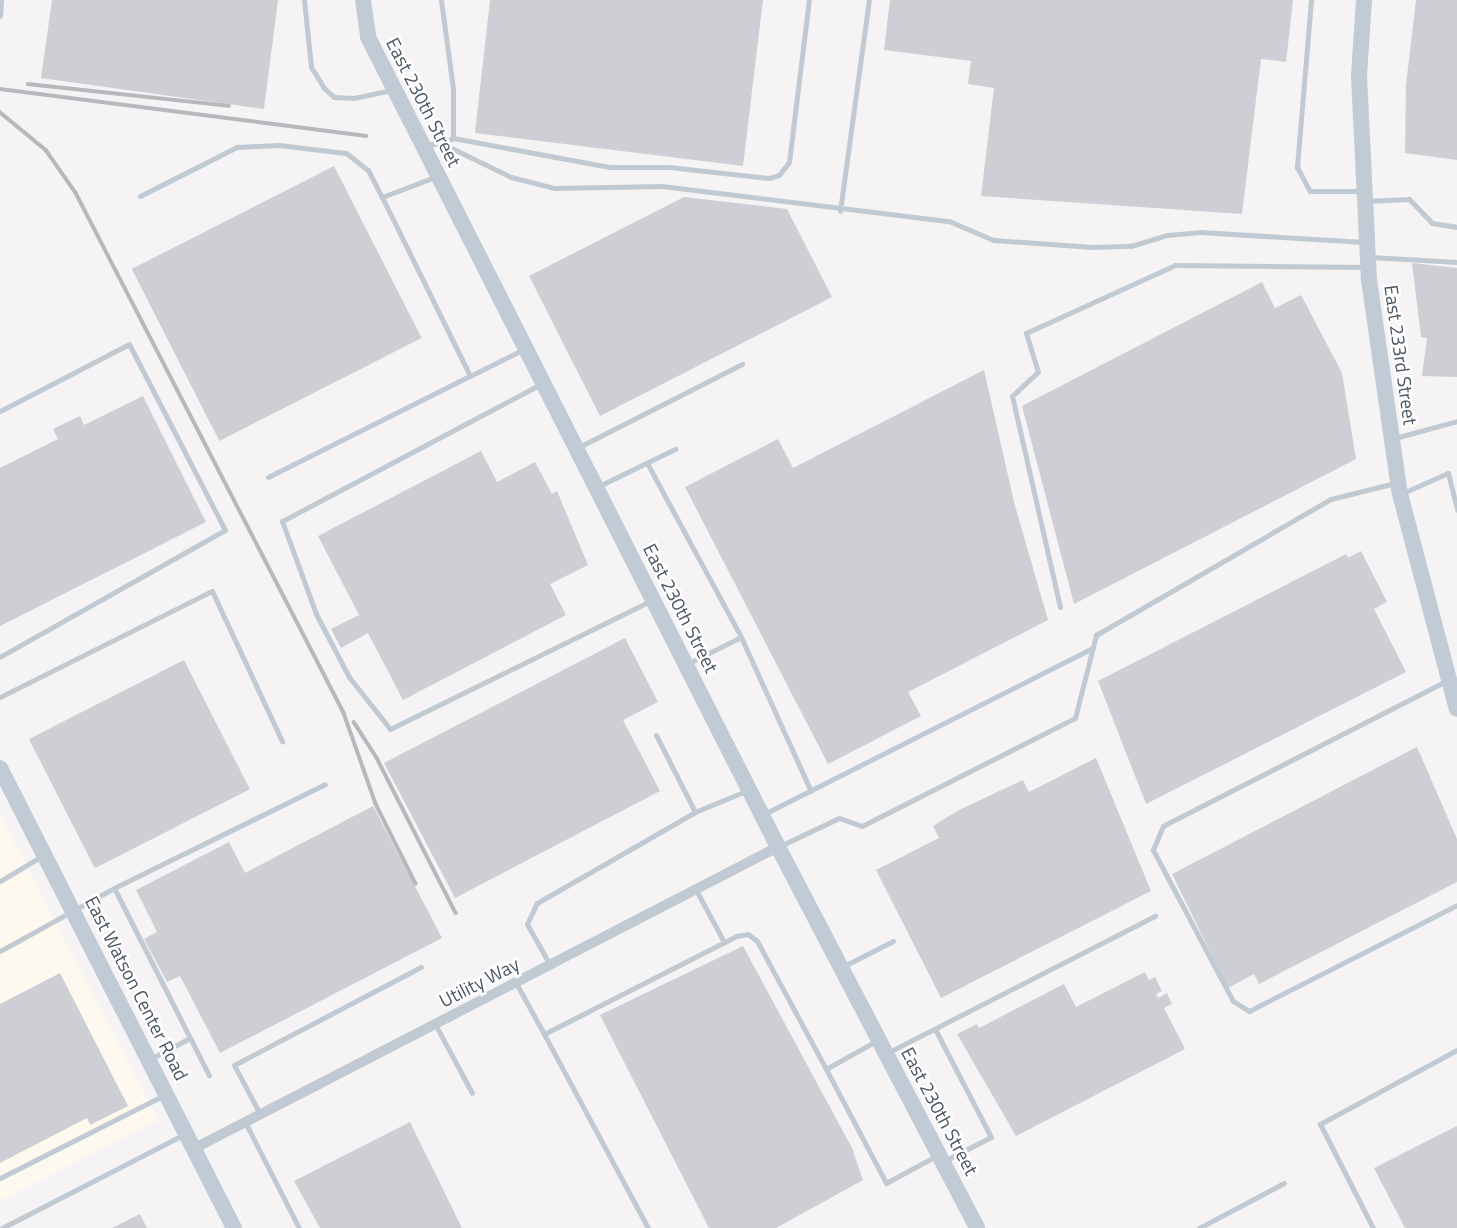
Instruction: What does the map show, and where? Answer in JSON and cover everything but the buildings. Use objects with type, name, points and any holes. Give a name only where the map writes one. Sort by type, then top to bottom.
[{"type":"street","name":"East 230th Street","points":[[363,0],[368,37],[394,90],[778,847],[978,1228]]},
{"type":"street","name":"East 233rd Street","points":[[1364,0],[1359,76],[1367,256],[1399,488],[1457,709]]},
{"type":"street","name":"East Watson Center Road","points":[[0,768],[234,1228]]},
{"type":"street","name":"Utility Way","points":[[195,1148],[778,847]]},
{"type":"lane","points":[[0,16],[1,0]]},
{"type":"lane","points":[[304,0],[312,67],[324,88],[334,97],[354,99],[394,90]]},
{"type":"lane","points":[[441,0],[453,89],[453,138]]},
{"type":"lane","points":[[443,144],[453,138],[609,167],[779,176],[789,162],[809,0]]},
{"type":"lane","points":[[840,211],[869,0]]},
{"type":"lane","points":[[1311,0],[1297,167],[1310,191],[1409,199],[1432,223],[1457,227]]},
{"type":"lane","points":[[422,144],[443,144],[511,177],[554,188],[662,186],[840,211],[949,221],[993,240],[1093,247],[1131,246],[1167,235],[1200,232],[1367,256],[1457,262]]},
{"type":"lane","points":[[140,195],[237,147],[279,145],[346,153],[368,170],[470,376]]},
{"type":"lane","points":[[382,197],[438,176]]},
{"type":"lane","points":[[1060,607],[1012,396],[1038,372],[1026,333],[1175,265],[1367,256]]},
{"type":"lane","points":[[0,411],[129,344],[225,530],[0,657]]},
{"type":"lane","points":[[268,477],[525,348]]},
{"type":"lane","points":[[576,449],[742,364]]},
{"type":"lane","points":[[543,383],[282,520],[316,614],[349,677],[390,729],[653,600]]},
{"type":"lane","points":[[1392,439],[1457,421]]},
{"type":"lane","points":[[596,487],[675,449]]},
{"type":"lane","points":[[647,463],[741,637],[811,791]]},
{"type":"lane","points":[[778,847],[839,818],[862,827],[1075,718],[1096,635],[1331,499],[1399,488],[1457,469]]},
{"type":"lane","points":[[1448,472],[1457,510]]},
{"type":"lane","points":[[0,697],[212,591],[282,741]]},
{"type":"lane","points":[[686,665],[741,637]]},
{"type":"lane","points":[[762,815],[1092,649]]},
{"type":"lane","points":[[1448,680],[1163,826],[1153,850],[1233,1001],[1249,1011],[1457,905]]},
{"type":"lane","points":[[656,735],[695,812]]},
{"type":"lane","points":[[0,951],[114,888],[325,784]]},
{"type":"lane","points":[[550,965],[527,923],[537,903],[695,812],[749,789]]},
{"type":"lane","points":[[0,881],[45,855]]},
{"type":"lane","points":[[114,888],[209,1075]]},
{"type":"lane","points":[[696,890],[724,942]]},
{"type":"lane","points":[[826,1069],[935,1029],[1156,916]]},
{"type":"lane","points":[[544,1034],[724,942],[748,934],[758,941],[886,1183],[990,1137],[935,1029]]},
{"type":"lane","points":[[841,967],[893,941]]},
{"type":"lane","points":[[260,1114],[234,1065],[421,967]]},
{"type":"lane","points":[[516,983],[648,1228]]},
{"type":"lane","points":[[435,1024],[472,1093]]},
{"type":"lane","points":[[150,1059],[190,1038]]},
{"type":"lane","points":[[1373,1228],[1320,1124],[1457,1049]]},
{"type":"lane","points":[[0,1178],[167,1093]]},
{"type":"lane","points":[[245,1122],[299,1228]]},
{"type":"lane","points":[[2,1228],[187,1132]]},
{"type":"lane","points":[[1199,1228],[1284,1183]]},
{"type":"shaded area","points":[[0,815],[158,1120],[0,1201]]},
{"type":"railway","points":[[28,84],[229,106]]},
{"type":"railway","points":[[0,89],[366,136]]},
{"type":"railway","points":[[0,112],[46,150],[76,193],[344,713],[376,804],[416,884]]},
{"type":"railway","points":[[354,722],[377,758],[456,913]]}]
